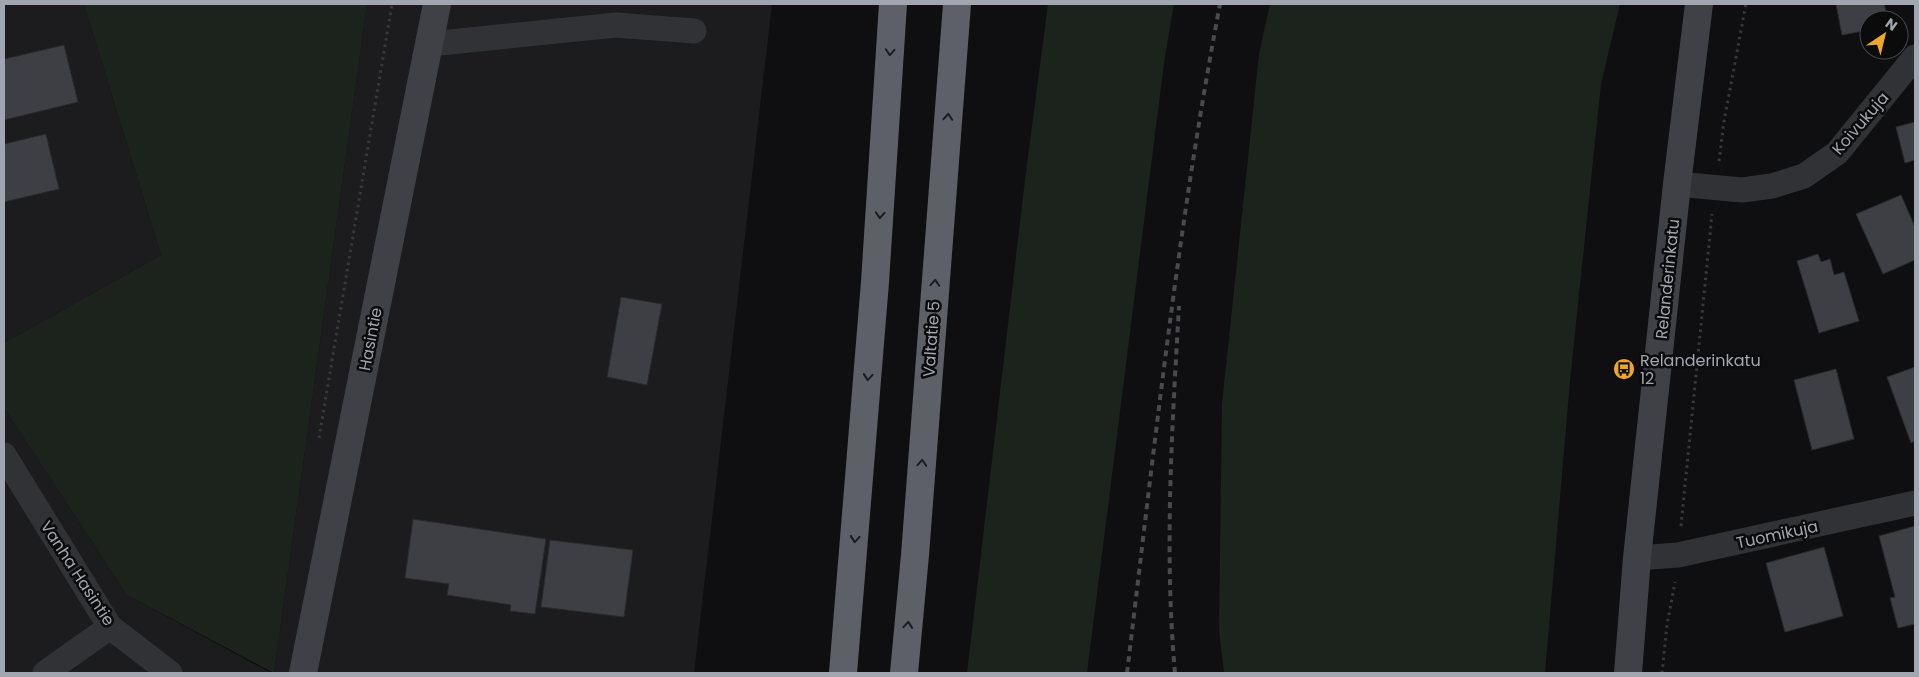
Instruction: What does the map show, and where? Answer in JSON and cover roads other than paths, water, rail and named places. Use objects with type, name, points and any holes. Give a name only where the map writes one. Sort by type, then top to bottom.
[{"type":"highway","points":[[843,673],[876,282],[893,4]]},
{"type":"highway","name":"Valtatie 5","points":[[904,673],[957,4]]},
{"type":"street","name":"Hasintie","points":[[303,673],[430,44],[436,4]]},
{"type":"street","name":"Relanderinkatu","points":[[1628,673],[1637,558],[1677,184],[1699,4]]},
{"type":"street","points":[[430,44],[616,25],[694,31]]},
{"type":"street","name":"Koivukuja","points":[[1677,184],[1742,190],[1772,186],[1804,176],[1837,153],[1915,57]]},
{"type":"street","name":"Vanha Hasintie","points":[[4,455],[110,627],[170,673]]},
{"type":"street","name":"Tuomikuja","points":[[1637,558],[1678,555],[1915,503]]},
{"type":"street","points":[[45,673],[110,627]]},
{"type":"railway","points":[[1127,673],[1179,254],[1220,4]]},
{"type":"railway","points":[[1175,673],[1170,581],[1170,490],[1179,306]]},
{"type":"place","name":"Relanderinkatu 12","points":[[1624,369]]}]
